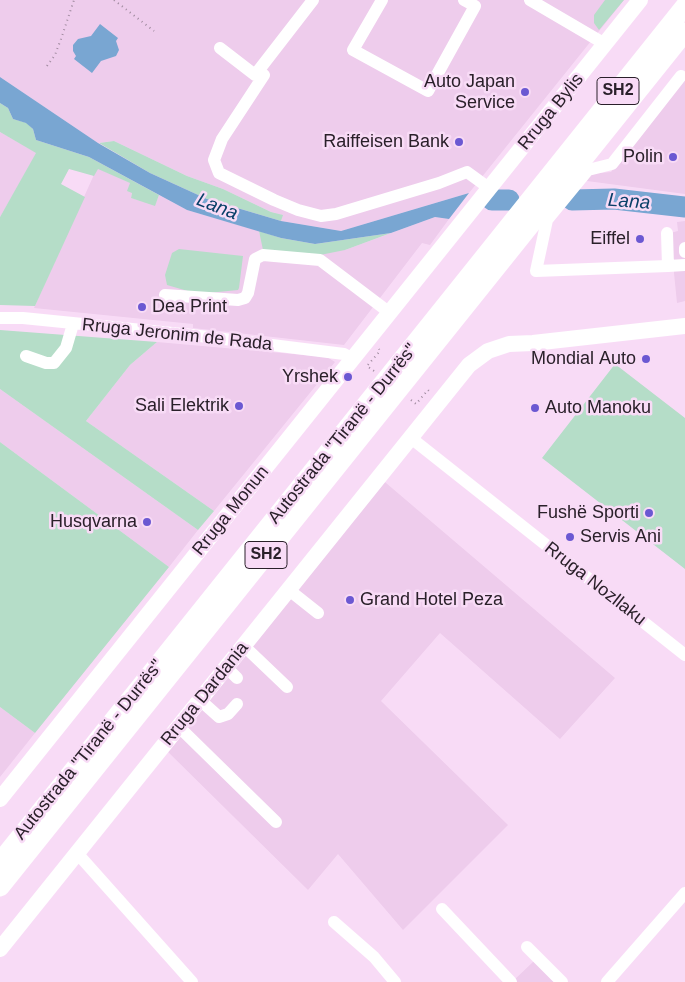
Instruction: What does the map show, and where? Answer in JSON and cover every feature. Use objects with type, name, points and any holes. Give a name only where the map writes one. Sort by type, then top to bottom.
[{"type":"highway","name":"Autostrada \"Tiranë - Durrës\"","points":[[0,862],[684,7]]},
{"type":"highway","name":"Autostrada \"Tiranë - Durrës\"","points":[[0,887],[685,32]]},
{"type":"main road","name":"Rruga Bylis","points":[[462,223],[640,0]]},
{"type":"main road","name":"Rruga Monun","points":[[0,799],[360,362],[390,313],[462,223]]},
{"type":"main road","name":"Rruga Dardania","points":[[0,949],[200,700],[232,672],[244,646],[469,365],[488,351],[509,344],[685,326]]},
{"type":"street","points":[[220,48],[255,75],[313,0]]},
{"type":"street","points":[[382,0],[353,50],[428,91],[475,6],[464,0]]},
{"type":"street","points":[[530,0],[605,44]]},
{"type":"street","points":[[264,75],[222,139],[214,160],[219,173],[274,200],[298,210],[321,216],[336,214],[440,183],[467,172],[489,188]]},
{"type":"street","points":[[681,76],[612,164],[588,170],[547,220],[536,271],[685,265]]},
{"type":"street","points":[[667,233],[668,266]]},
{"type":"street","points":[[165,295],[238,300],[245,298],[248,293],[255,259],[263,255],[320,260],[390,313]]},
{"type":"street","name":"Rruga Jeronim de Rada","points":[[0,318],[23,318],[192,335],[344,354],[360,362]]},
{"type":"street","points":[[26,356],[46,363],[54,363],[66,348],[73,324]]},
{"type":"street","name":"Rruga Nozllaku","points":[[411,438],[684,652]]},
{"type":"street","points":[[288,590],[318,613]]},
{"type":"street","points":[[244,646],[286,687]]},
{"type":"street","points":[[200,700],[219,717],[228,714],[237,704]]},
{"type":"street","points":[[179,727],[276,822]]},
{"type":"street","points":[[77,853],[192,982]]},
{"type":"street","points":[[607,982],[685,893]]},
{"type":"street","points":[[442,909],[511,982]]},
{"type":"street","points":[[334,922],[374,957],[395,982]]},
{"type":"street","points":[[527,948],[562,982]]},
{"type":"path","points":[[47,66],[55,56],[74,0]]},
{"type":"path","points":[[114,0],[154,31]]},
{"type":"path","points":[[360,362],[380,351]]},
{"type":"path","points":[[416,404],[428,390]]},
{"type":"shaded area","points":[[0,0],[624,0],[469,193],[341,231],[281,221],[282,215],[271,212],[223,189],[187,176],[114,141],[98,143],[0,77]]},
{"type":"shaded area","points":[[685,77],[685,194],[587,181],[590,174],[611,172]]},
{"type":"shaded area","points":[[0,132],[37,153],[0,217]]},
{"type":"shaded area","name":"Dea Print","points":[[97,168],[131,183],[131,198],[155,205],[159,195],[187,210],[259,231],[264,250],[345,250],[435,217],[449,219],[430,245],[422,243],[344,345],[193,328],[193,324],[34,308]]},
{"type":"shaded area","points":[[685,221],[685,301],[677,303],[670,233],[678,231],[677,222]]},
{"type":"shaded area","points":[[157,342],[327,357],[335,362],[214,511],[86,421],[130,365]]},
{"type":"shaded area","points":[[0,389],[198,530],[169,567],[0,442]]},
{"type":"shaded area","points":[[379,477],[615,678],[560,739],[440,633],[381,701],[508,825],[403,930],[338,854],[308,890],[163,747]]},
{"type":"shaded area","points":[[0,707],[35,733],[0,777]]},
{"type":"shaded area","points":[[534,961],[554,982],[513,981]]},
{"type":"green space","points":[[605,0],[624,0],[599,30],[594,23],[594,15]]},
{"type":"green space","points":[[0,103],[8,108],[13,119],[27,123],[33,129],[36,140],[89,157],[159,195],[155,206],[131,198],[132,193],[127,191],[130,183],[98,169],[94,176],[69,169],[61,184],[85,197],[35,306],[0,305],[0,217],[36,153],[0,132]]},
{"type":"green space","points":[[114,141],[187,176],[223,189],[271,212],[283,215],[281,221],[207,199],[150,173],[99,143]]},
{"type":"green space","points":[[259,231],[281,238],[315,244],[391,233],[345,250],[315,256],[263,250]]},
{"type":"green space","points":[[179,249],[243,256],[238,290],[198,294],[167,285],[165,275],[172,253]]},
{"type":"green space","points":[[0,330],[157,342],[130,365],[86,421],[214,511],[198,530],[0,389]]},
{"type":"green space","name":"Fushë Sporti","points":[[615,364],[685,418],[685,569],[542,458]]},
{"type":"green space","points":[[0,442],[169,567],[35,733],[0,707]]},
{"type":"water","points":[[100,24],[118,38],[116,41],[119,50],[116,56],[101,61],[92,73],[74,59],[76,56],[73,51],[73,45],[78,39],[91,36]]},
{"type":"water","points":[[0,77],[98,143],[150,173],[207,199],[281,221],[341,231],[469,193],[449,219],[435,217],[391,233],[315,244],[281,238],[187,210],[89,157],[36,140],[33,129],[26,123],[13,119],[8,108],[0,103]]},
{"type":"waterway","name":"Lana","points":[[572,200],[614,199],[685,207]]},
{"type":"waterway","name":"Lana","points":[[492,200],[509,200]]},
{"type":"place","name":"Auto Japan Service","points":[[525,92]]},
{"type":"place","name":"Raiffeisen Bank","points":[[459,142]]},
{"type":"place","name":"Polin","points":[[673,157]]},
{"type":"place","name":"Eiffel","points":[[640,239]]},
{"type":"place","name":"Dea Print","points":[[142,307]]},
{"type":"place","name":"Mondial Auto","points":[[646,359]]},
{"type":"place","name":"Yrshek","points":[[348,377]]},
{"type":"place","name":"Sali Elektrik","points":[[239,406]]},
{"type":"place","name":"Auto Manoku","points":[[535,408]]},
{"type":"place","name":"Fushë Sporti","points":[[649,513]]},
{"type":"place","name":"Husqvarna","points":[[147,522]]},
{"type":"place","name":"Servis Ani","points":[[570,537]]},
{"type":"place","name":"Grand Hotel Peza","points":[[350,600]]}]
